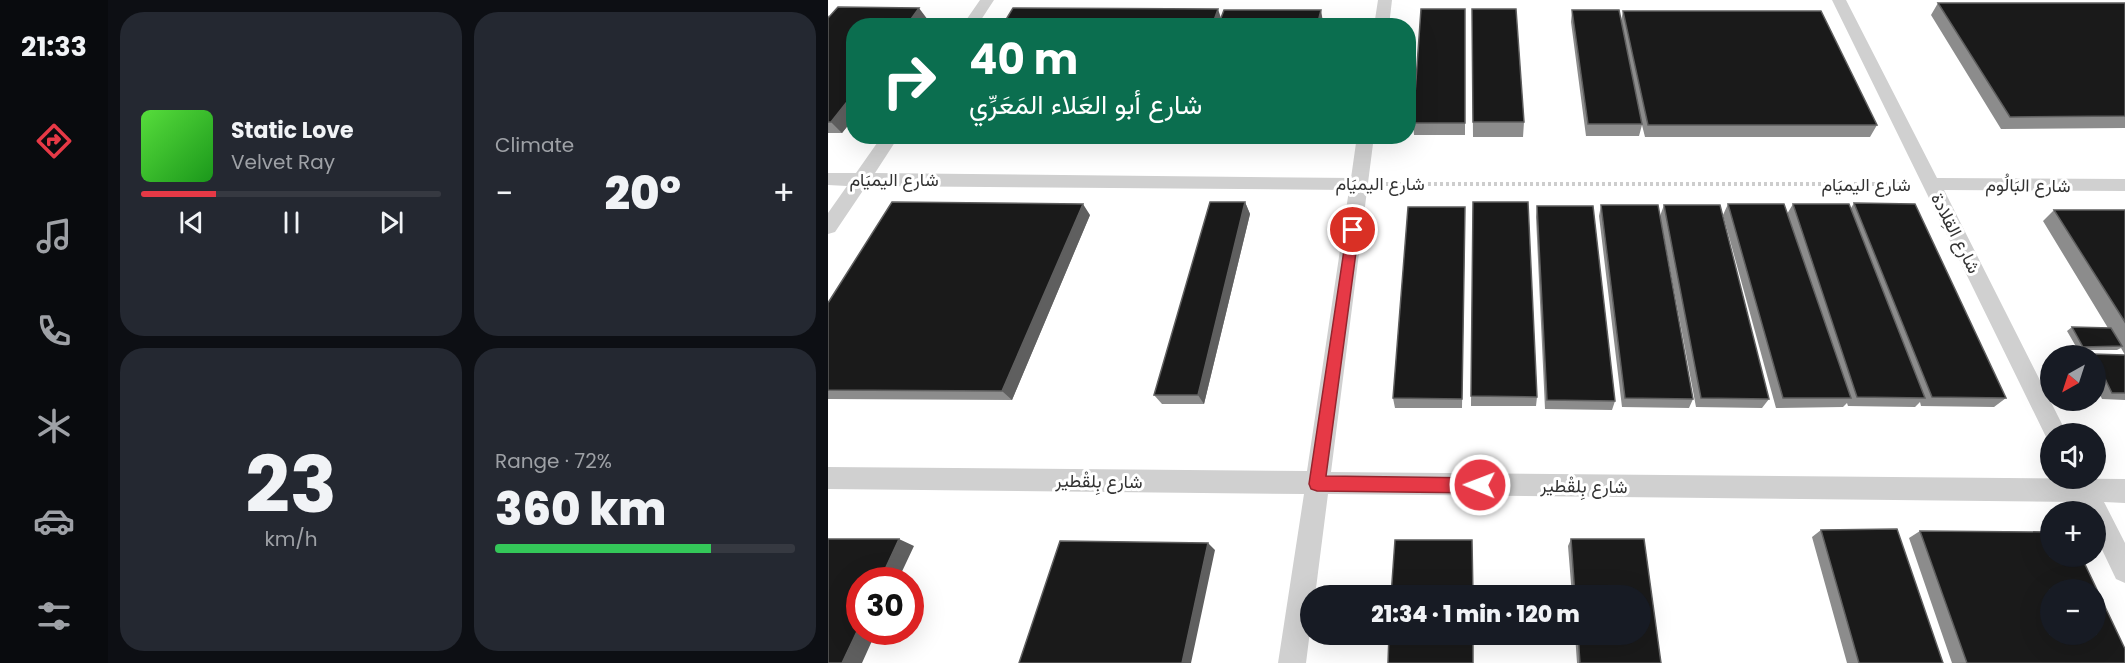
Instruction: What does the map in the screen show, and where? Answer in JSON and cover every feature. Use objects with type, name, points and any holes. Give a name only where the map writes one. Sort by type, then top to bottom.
[{"type":"street","points":[[975,18],[987,0]]},
{"type":"street","points":[[1382,18],[1385,0]]},
{"type":"street","name":"شارع القِلادة","points":[[1839,0],[2050,423]]},
{"type":"street","points":[[828,227],[886,144]]},
{"type":"street","points":[[1292,663],[1365,144]]},
{"type":"street","name":"شارع اليميَام","points":[[828,179],[1359,184]]},
{"type":"street","name":"شارع البَالُوم","points":[[1931,184],[2125,185]]},
{"type":"street","name":"شارع بِلقْطير","points":[[828,478],[1317,484],[2040,485]]},
{"type":"street","name":"شارع بِلقْطير","points":[[2106,488],[2125,491]]},
{"type":"street","points":[[2084,489],[2125,570]]},
{"type":"path","name":"شارع اليميَام","points":[[1359,184],[1931,184]]},
{"type":"building","points":[[1938,3],[2125,3],[2125,116],[2010,117]]},
{"type":"building","points":[[838,7],[919,8],[912,18],[846,18],[846,103],[831,122],[828,122],[828,18]]},
{"type":"building","points":[[1013,8],[1218,9],[1215,18],[1007,18]]},
{"type":"building","points":[[1421,9],[1465,9],[1465,123],[1416,123],[1416,80]]},
{"type":"building","points":[[1472,9],[1516,9],[1524,122],[1473,122]]},
{"type":"building","points":[[1224,10],[1321,10],[1319,18],[1221,18]]},
{"type":"building","points":[[1572,10],[1619,10],[1642,124],[1588,124]]},
{"type":"building","points":[[1623,11],[1821,11],[1877,125],[1648,125]]},
{"type":"building","points":[[892,202],[1083,204],[1002,391],[828,390],[828,303]]},
{"type":"building","points":[[1210,202],[1245,202],[1198,395],[1154,395]]},
{"type":"building","points":[[1473,202],[1528,202],[1537,397],[1471,396]]},
{"type":"building","points":[[1854,203],[1915,204],[2006,398],[1932,397]]},
{"type":"building","points":[[1728,204],[1784,204],[1851,398],[1783,398]]},
{"type":"building","points":[[1793,204],[1849,204],[1925,398],[1857,397]]},
{"type":"building","points":[[1601,205],[1658,205],[1693,399],[1625,398]]},
{"type":"building","points":[[1664,205],[1720,205],[1769,399],[1701,398]]},
{"type":"building","points":[[1537,206],[1593,206],[1615,401],[1547,400]]},
{"type":"building","points":[[1408,207],[1465,207],[1462,399],[1393,398]]},
{"type":"building","points":[[2054,210],[2125,210],[2125,322]]},
{"type":"building","points":[[2072,327],[2111,328],[2122,346],[2106,346],[2082,345]]},
{"type":"building","points":[[2106,354],[2125,355],[2125,393],[2112,393],[2106,381]]},
{"type":"building","points":[[1897,529],[1943,663],[1859,663],[1821,530]]},
{"type":"building","points":[[1920,531],[2040,532],[2040,567],[2086,567],[2092,579],[2040,579],[2040,645],[2106,645],[2106,609],[2125,649],[2125,663],[1967,663]]},
{"type":"building","points":[[828,539],[899,539],[886,567],[846,567],[846,645],[851,645],[842,663],[828,663]]},
{"type":"building","points":[[1571,539],[1644,539],[1650,585],[1574,585]]},
{"type":"building","points":[[1395,540],[1472,540],[1473,585],[1392,585]]},
{"type":"building","points":[[1060,541],[1208,543],[1182,663],[1019,663]]},
{"type":"building","points":[[1651,590],[1661,663],[1580,663],[1579,645],[1651,645]]},
{"type":"building","points":[[1389,645],[1473,645],[1473,663],[1388,663]]},
{"type":"route","points":[[1353,230],[1317,484],[1480,485]]}]
